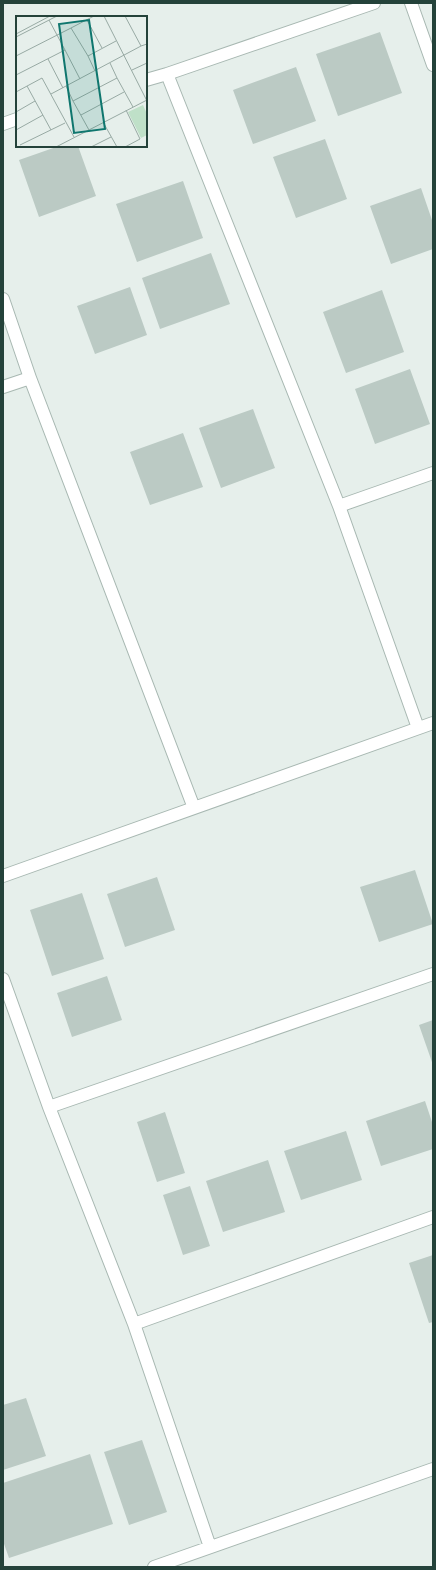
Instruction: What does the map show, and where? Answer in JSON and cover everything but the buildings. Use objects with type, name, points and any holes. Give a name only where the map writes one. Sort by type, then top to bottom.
[{"type":"street","points":[[147,80],[168,74],[374,3]]},
{"type":"street","points":[[411,3],[433,65]]},
{"type":"street","points":[[168,74],[339,506],[418,728]]},
{"type":"street","points":[[3,124],[16,119]]},
{"type":"street","points":[[3,299],[30,378],[194,808]]},
{"type":"street","points":[[3,387],[30,378]]},
{"type":"street","points":[[339,506],[433,473]]},
{"type":"street","points":[[3,876],[433,723]]},
{"type":"street","points":[[49,1108],[433,974]]},
{"type":"street","points":[[3,979],[49,1108],[134,1324],[210,1547]]},
{"type":"street","points":[[134,1324],[433,1217]]},
{"type":"street","points":[[154,1567],[210,1547],[432,1474]]}]
